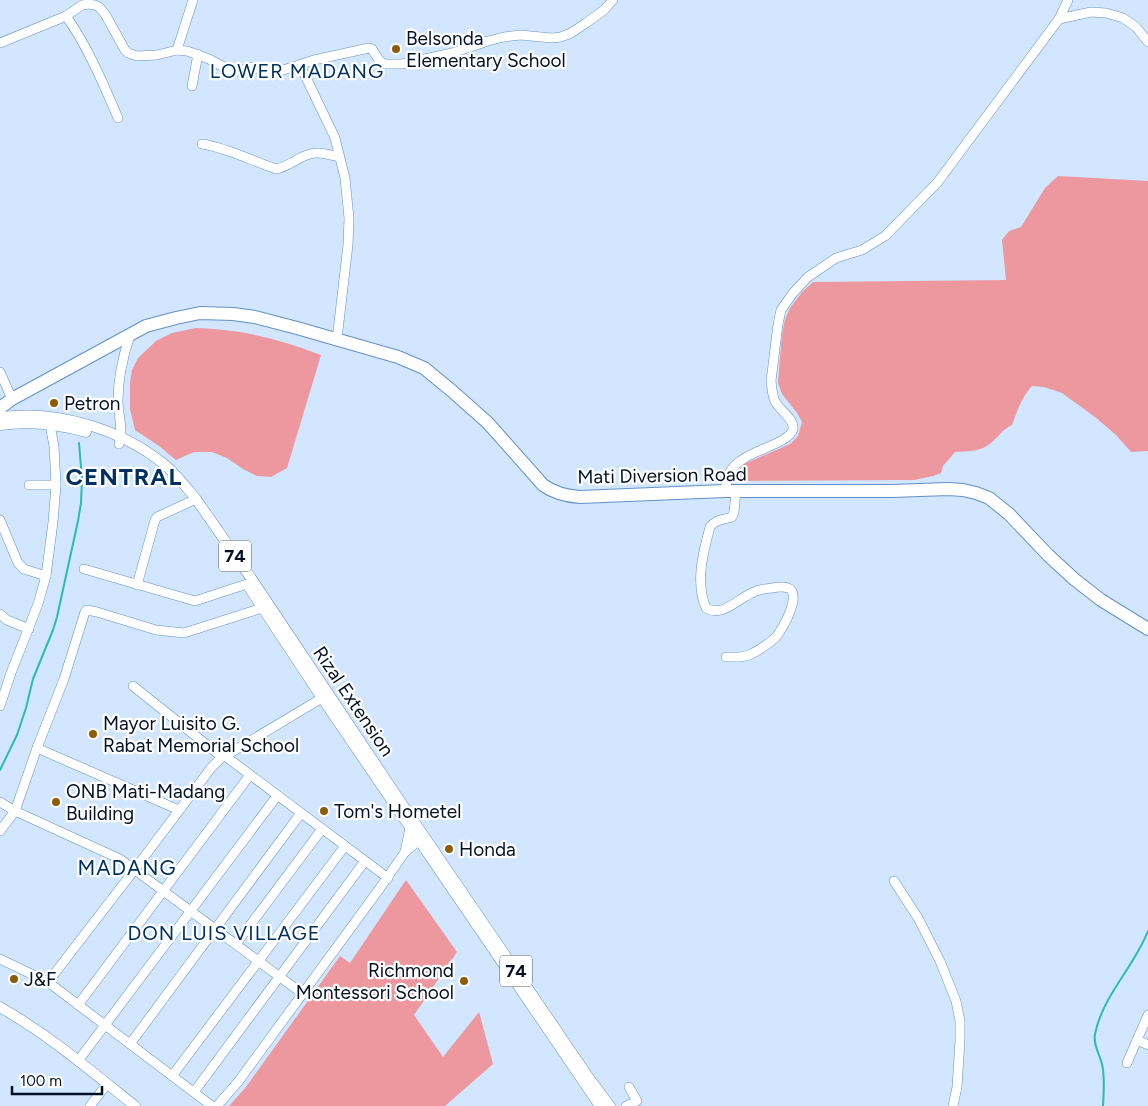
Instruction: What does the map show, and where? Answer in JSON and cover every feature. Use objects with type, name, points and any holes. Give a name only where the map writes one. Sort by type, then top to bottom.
[{"type":"highway","name":"Mati Diversion Road","points":[[0,408],[12,399],[146,326],[194,314],[217,313],[255,317],[398,357],[424,368],[488,423],[542,486],[562,495],[580,497],[731,491],[948,489],[976,493],[989,498],[1009,514],[1074,579],[1101,600],[1148,629]]},
{"type":"main road","name":"Rizal Extension","points":[[0,417],[29,416],[64,420],[95,427],[120,440],[160,470],[193,500],[257,587],[325,696]]},
{"type":"main road","name":"Rizal Extension","points":[[0,425],[29,423],[50,425],[120,440]]},
{"type":"main road","name":"Rizal Extension","points":[[193,500],[262,608],[325,696],[600,1106]]},
{"type":"main road","name":"Rizal Extension","points":[[421,838],[610,1106]]},
{"type":"main road","points":[[0,1007],[36,1029],[135,1106]]},
{"type":"street","points":[[177,50],[193,0]]},
{"type":"street","points":[[1,41],[66,16],[82,5],[95,5],[105,14],[125,50],[137,56],[156,55],[177,50],[187,51],[198,54],[233,72],[241,72],[252,67],[277,72],[314,60],[368,48],[372,49],[384,64],[402,64],[452,53],[504,37],[520,35],[562,37],[571,33],[604,10],[613,0]]},
{"type":"street","points":[[726,657],[748,655],[776,637],[787,619],[794,595],[788,588],[768,588],[756,591],[717,611],[706,608],[701,591],[701,568],[710,527],[718,520],[732,517],[734,512],[731,491],[727,482],[730,472],[745,457],[777,443],[789,436],[793,431],[790,418],[775,402],[771,381],[781,310],[808,277],[836,258],[862,250],[885,236],[937,183],[1060,19],[1068,0]]},
{"type":"street","points":[[1060,19],[1091,12],[1106,13],[1123,18],[1136,27],[1148,42]]},
{"type":"street","points":[[66,16],[92,60],[118,118]]},
{"type":"street","points":[[192,86],[198,54]]},
{"type":"street","points":[[300,65],[335,138],[344,178],[348,218],[348,245],[336,339]]},
{"type":"street","points":[[202,144],[245,156],[276,169],[315,152],[339,157]]},
{"type":"street","points":[[120,440],[119,386],[122,361],[130,334]]},
{"type":"street","points":[[0,372],[12,399]]},
{"type":"street","points":[[0,706],[4,684],[29,629],[46,576],[56,485],[54,446],[50,425]]},
{"type":"street","points":[[29,485],[56,485]]},
{"type":"street","points":[[137,585],[155,520],[157,517],[193,500]]},
{"type":"street","points":[[0,520],[18,563],[24,569],[46,576]]},
{"type":"street","points":[[84,568],[195,602],[248,584]]},
{"type":"street","points":[[0,831],[15,811],[64,679],[84,612],[87,610],[97,612],[156,630],[184,633],[262,608]]},
{"type":"street","points":[[0,614],[7,620],[29,629]]},
{"type":"street","points":[[133,686],[223,756],[388,878]]},
{"type":"street","points":[[48,982],[211,768],[223,756],[325,696]]},
{"type":"street","points":[[37,748],[179,810]]},
{"type":"street","points":[[78,1005],[250,775]]},
{"type":"street","points":[[78,1060],[277,796]]},
{"type":"street","points":[[0,802],[15,811],[114,855],[303,994]]},
{"type":"street","points":[[130,1044],[301,813]]},
{"type":"street","points":[[405,852],[413,826]]},
{"type":"street","points":[[236,944],[322,829]]},
{"type":"street","points":[[217,1106],[238,1082],[388,878],[405,852],[421,838]]},
{"type":"street","points":[[172,1076],[345,846]]},
{"type":"street","points":[[194,1092],[366,861]]},
{"type":"street","points":[[894,881],[918,918],[940,961],[956,1001],[960,1021],[960,1041],[957,1087],[953,1106]]},
{"type":"street","points":[[0,960],[48,982],[212,1106]]},
{"type":"street","points":[[1127,1063],[1148,1015]]},
{"type":"street","points":[[1137,1040],[1148,1045]]},
{"type":"street","points":[[90,1106],[108,1084]]},
{"type":"street","points":[[626,1106],[637,1101],[629,1087]]},
{"type":"shaded area","points":[[1058,176],[1148,181],[1148,451],[1131,452],[1116,435],[1095,417],[1062,393],[1044,387],[1032,386],[1023,399],[1012,425],[985,447],[955,452],[943,466],[941,473],[933,476],[914,480],[733,481],[737,472],[744,464],[790,444],[798,436],[802,422],[782,394],[778,383],[785,319],[790,308],[802,292],[813,282],[1006,280],[1002,240],[1009,231],[1021,227],[1045,188]]},
{"type":"shaded area","points":[[196,328],[228,330],[260,336],[291,344],[321,355],[287,468],[271,477],[257,476],[227,458],[212,452],[194,452],[176,460],[135,430],[130,409],[130,382],[132,370],[138,358],[156,341],[172,333]]},
{"type":"shaded area","points":[[406,880],[457,952],[414,1015],[443,1057],[479,1012],[493,1064],[445,1106],[229,1106],[246,1087],[340,956],[350,963]]},
{"type":"waterway","points":[[0,770],[17,735],[33,679],[57,617],[81,503],[82,479],[79,443]]},
{"type":"waterway","points":[[1103,1106],[1104,1074],[1095,1034],[1105,1007],[1148,931]]},
{"type":"place","name":"Belsonda Elementary School","points":[[396,49]]},
{"type":"place","name":"Petron","points":[[54,403]]},
{"type":"place","name":"Mayor Luisito G. Rabat Memorial School","points":[[93,734]]},
{"type":"place","name":"ONB Mati-Madang Building","points":[[56,802]]},
{"type":"place","name":"Tom's Hometel","points":[[324,811]]},
{"type":"place","name":"Honda","points":[[449,849]]},
{"type":"place","name":"J&F","points":[[14,979]]},
{"type":"place","name":"Richmond Montessori School","points":[[464,981]]},
{"type":"district","name":"LOWER MADANG","points":[[297,71]]},
{"type":"district","name":"CENTRAL","points":[[124,477]]},
{"type":"district","name":"MADANG","points":[[127,868]]},
{"type":"district","name":"DON LUIS VILLAGE","points":[[224,933]]}]
